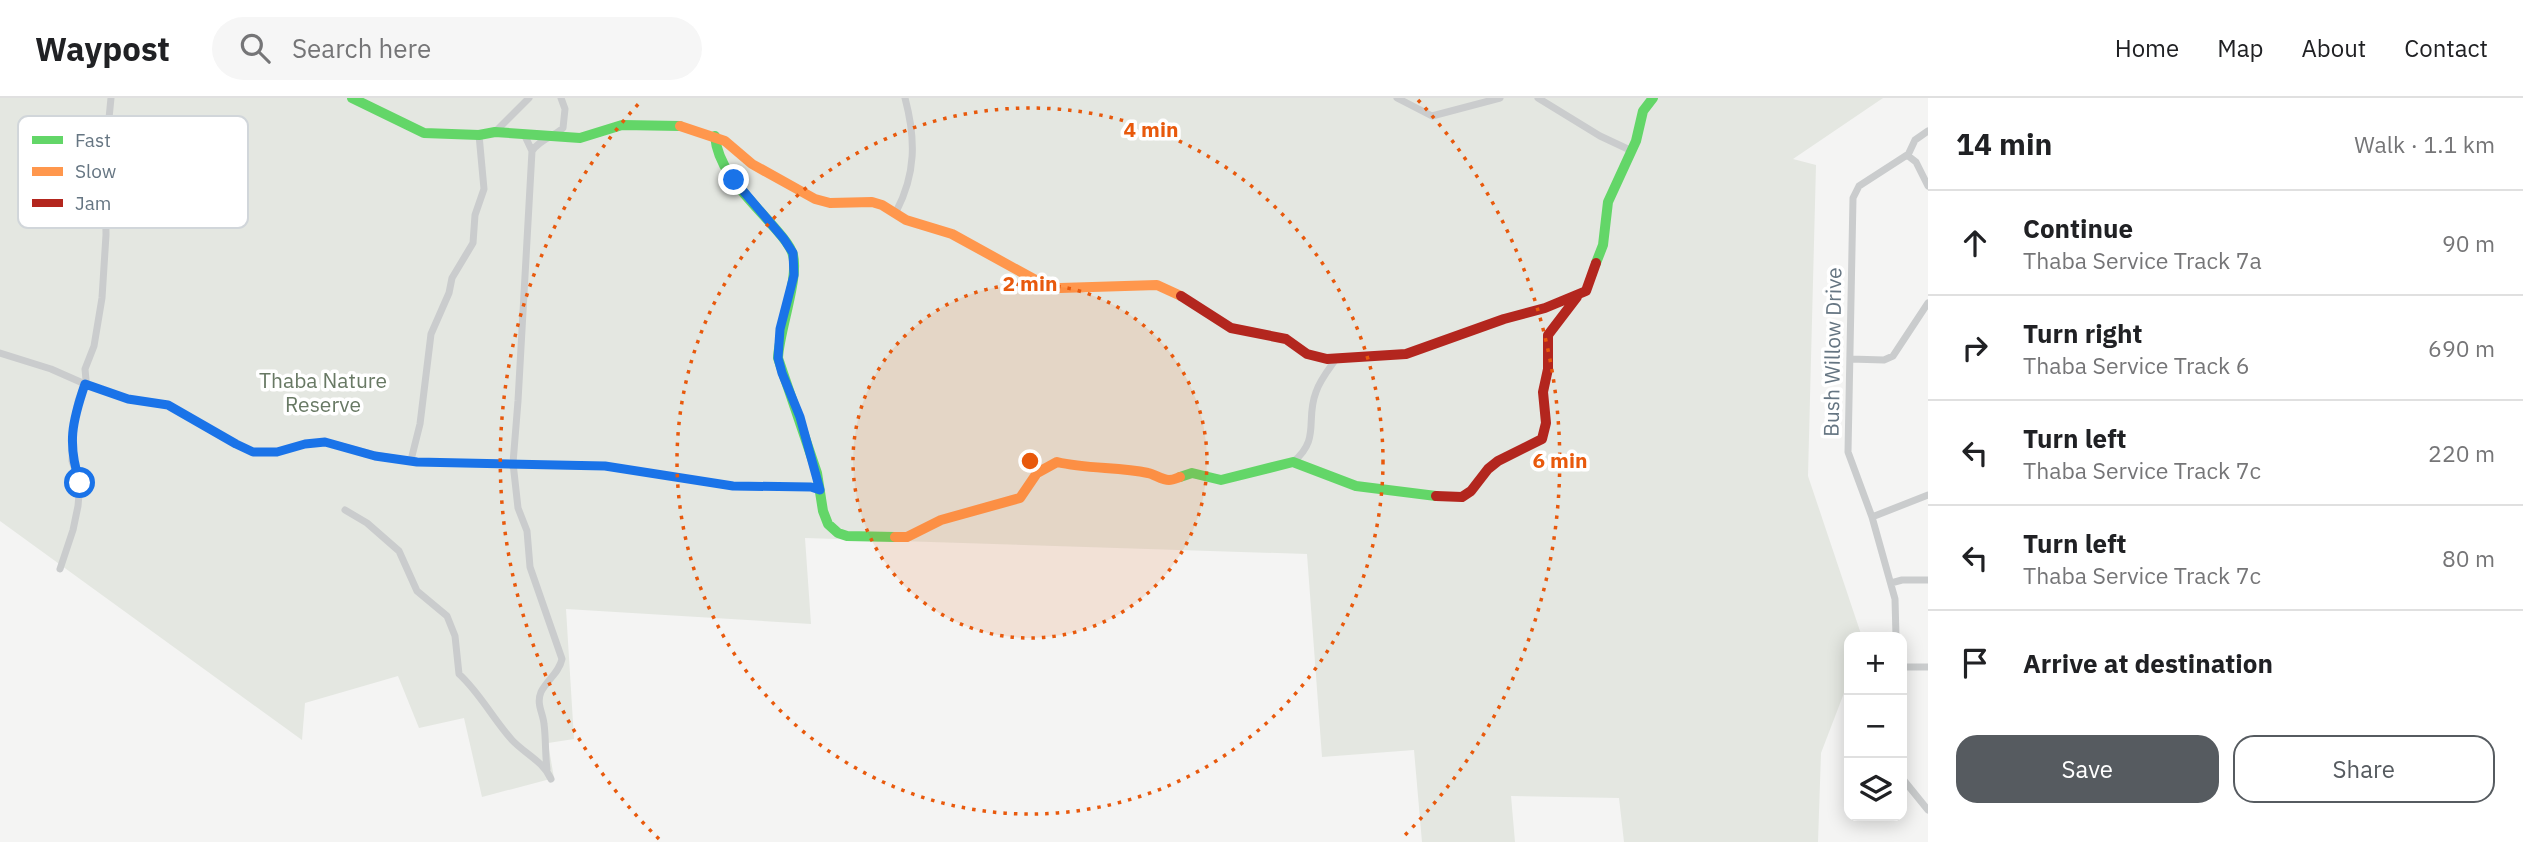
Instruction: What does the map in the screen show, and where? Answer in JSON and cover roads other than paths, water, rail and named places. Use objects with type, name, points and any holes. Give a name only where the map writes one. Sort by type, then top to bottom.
[{"type":"street","points":[[109,116],[111,98]]},
{"type":"street","points":[[352,98],[424,133],[479,135],[495,132],[580,138],[622,125],[682,126],[725,141],[752,164],[815,199],[830,203],[872,202],[896,212],[906,220],[952,234],[1041,283],[1060,288],[1157,285],[1175,292],[1231,328],[1286,340],[1307,354],[1336,359],[1406,354],[1586,291],[1603,245],[1608,202],[1632,150],[1643,111],[1653,98]]},
{"type":"street","points":[[495,132],[529,98]]},
{"type":"street","points":[[532,151],[537,144],[563,128],[565,109],[561,98]]},
{"type":"street","points":[[896,212],[912,174],[912,143],[905,98]]},
{"type":"street","points":[[1397,98],[1432,116],[1500,98]]},
{"type":"street","points":[[1538,98],[1600,136],[1632,150]]},
{"type":"street","points":[[1928,131],[1915,140],[1908,155],[1916,162],[1928,186]]},
{"type":"street","points":[[524,134],[532,151],[513,463],[518,508],[527,531],[530,567],[562,659],[560,668],[539,697],[539,710],[544,722],[547,769],[551,779]]},
{"type":"street","points":[[411,460],[420,424],[431,334],[449,293],[452,278],[473,243],[475,215],[484,188],[479,135]]},
{"type":"street","points":[[715,136],[721,160],[734,180],[793,253],[794,275],[780,329],[778,358],[800,417],[826,520],[838,533],[846,536],[897,538],[915,535],[962,512],[1020,498],[1026,494],[1034,474],[1057,462],[1148,473],[1169,480],[1192,473],[1221,480],[1293,462],[1309,444],[1312,433],[1312,404],[1316,390],[1336,359]]},
{"type":"street","name":"Bush Willow Drive","points":[[1896,632],[1896,610],[1891,583],[1872,517],[1848,452],[1853,198],[1860,186],[1908,155]]},
{"type":"street","points":[[60,569],[78,506],[80,483],[72,461],[71,445],[78,401],[94,346],[105,267],[105,228]]},
{"type":"street","points":[[1293,462],[1356,486],[1435,497],[1468,495],[1487,469],[1501,458],[1542,439],[1546,423],[1543,391],[1548,369],[1548,335],[1579,295]]},
{"type":"street","points":[[1850,359],[1884,360],[1896,354],[1928,303]]},
{"type":"street","points":[[0,353],[51,369],[128,399],[168,405],[253,452],[277,452],[305,444],[325,442],[375,456],[411,460],[611,466],[733,486],[811,487],[820,490]]},
{"type":"street","points":[[1872,517],[1928,495]]},
{"type":"street","points":[[345,510],[367,523],[399,551],[417,591],[447,616],[455,635],[459,674],[512,739],[547,769]]},
{"type":"street","points":[[1891,583],[1902,580],[1928,580]]},
{"type":"street","points":[[1907,667],[1928,667]]},
{"type":"street","points":[[1907,784],[1928,810]]},
{"type":"park label","name":"Thaba Nature Reserve","points":[[323,392]]}]
